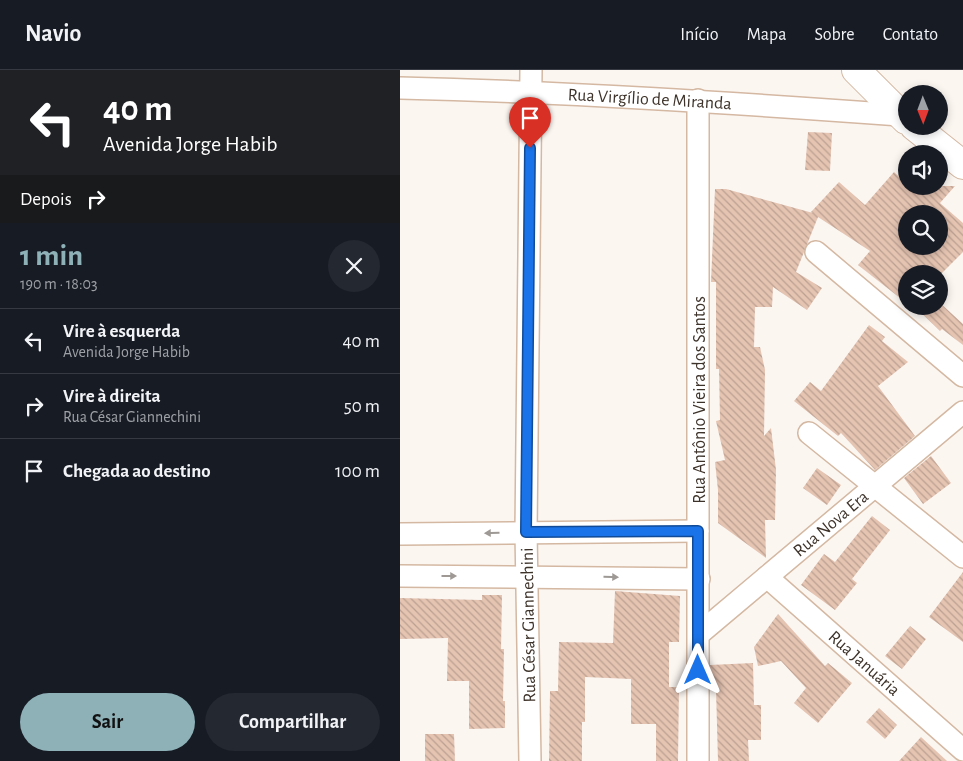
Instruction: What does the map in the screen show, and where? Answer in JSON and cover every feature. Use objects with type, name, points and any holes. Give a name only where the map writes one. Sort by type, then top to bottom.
[{"type":"street","name":"Rua César Giannechini","points":[[530,761],[526,532],[531,70]]},
{"type":"street","points":[[856,70],[898,111]]},
{"type":"street","name":"Rua Virgílio de Miranda","points":[[400,88],[531,91],[698,100],[898,119]]},
{"type":"street","name":"Rua Antônio Vieira dos Santos","points":[[698,100],[698,761]]},
{"type":"street","points":[[926,135],[963,165]]},
{"type":"street","points":[[816,252],[963,376]]},
{"type":"street","name":"Rua Nova Era","points":[[699,634],[963,412]]},
{"type":"street","points":[[809,433],[963,557]]},
{"type":"street","points":[[400,534],[698,531]]},
{"type":"street","points":[[400,576],[699,579]]},
{"type":"street","name":"Rua Januária","points":[[767,577],[963,750]]},
{"type":"building","points":[[808,132],[832,133],[830,171],[805,170]]},
{"type":"building","points":[[894,172],[898,176],[898,195],[947,195],[940,203],[942,205],[898,205],[898,255],[948,255],[948,210],[963,223],[963,252],[948,267],[948,265],[898,265],[898,296],[858,265],[870,251],[818,217],[796,272],[822,288],[807,310],[773,287],[772,307],[755,307],[754,347],[760,347],[765,370],[764,436],[771,428],[776,470],[775,520],[765,520],[766,558],[718,523],[718,490],[715,462],[725,460],[716,421],[720,420],[719,369],[716,369],[716,282],[711,282],[715,189],[726,189],[813,213],[811,212],[839,182],[865,205]]},
{"type":"building","points":[[948,186],[955,186],[948,194]]},
{"type":"building","points":[[948,310],[963,324],[963,345],[942,329],[940,331],[923,315],[948,315]]},
{"type":"building","points":[[869,325],[885,337],[882,341],[908,362],[878,386],[915,436],[875,470],[841,433],[838,436],[794,401],[810,382],[821,391]]},
{"type":"building","points":[[931,456],[951,483],[923,504],[904,478]]},
{"type":"building","points":[[817,468],[841,485],[827,505],[803,488]]},
{"type":"building","points":[[872,516],[890,530],[852,579],[857,583],[835,610],[801,585],[824,554],[835,562]]},
{"type":"building","points":[[963,572],[963,642],[929,617]]},
{"type":"building","points":[[615,591],[680,596],[679,642],[669,642],[669,687],[679,687],[678,761],[656,761],[656,724],[631,724],[631,679],[585,677],[585,722],[582,722],[582,761],[549,761],[550,691],[558,691],[559,642],[613,643]]},
{"type":"building","points":[[482,595],[502,595],[501,649],[504,649],[503,701],[505,701],[505,728],[469,729],[469,681],[447,681],[448,638],[400,639],[400,598],[482,600]]},
{"type":"building","points":[[778,614],[825,666],[828,663],[852,683],[818,723],[794,703],[806,688],[781,661],[758,666],[754,647]]},
{"type":"building","points":[[910,626],[926,639],[902,669],[885,656]]},
{"type":"building","points":[[753,663],[754,705],[761,705],[761,740],[748,740],[749,761],[718,761],[716,689],[710,689],[710,665]]},
{"type":"building","points":[[879,708],[897,725],[885,739],[866,722]]},
{"type":"building","points":[[425,734],[454,734],[455,761],[425,761]]},
{"type":"building","points":[[921,737],[947,761],[899,761]]},
{"type":"route","points":[[530,148],[526,532],[698,531],[698,670]]}]
